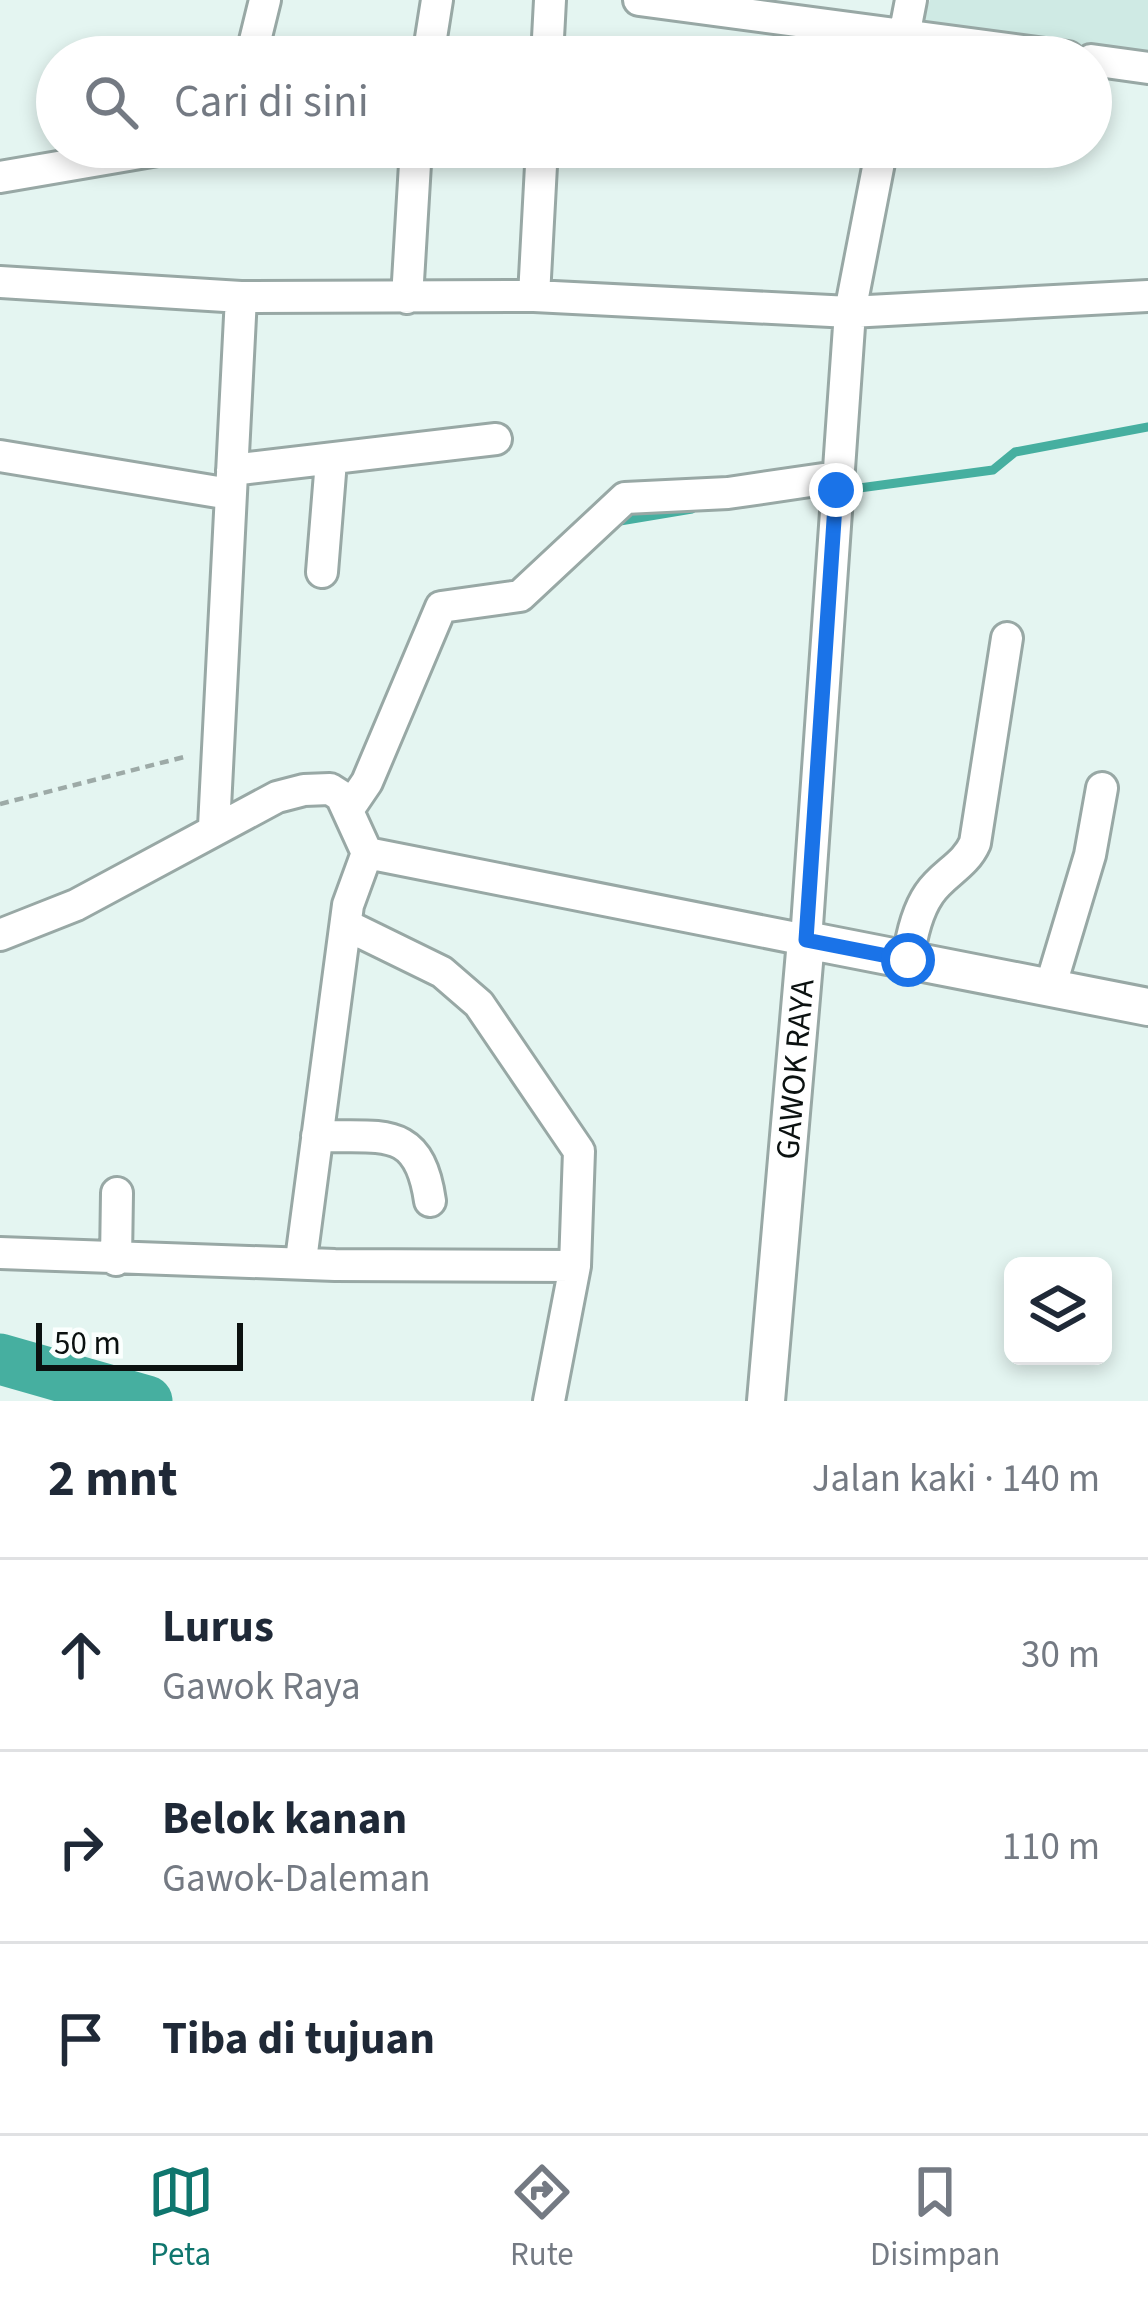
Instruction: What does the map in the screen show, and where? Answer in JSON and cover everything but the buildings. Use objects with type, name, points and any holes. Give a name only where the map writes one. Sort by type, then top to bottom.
[{"type":"main road","name":"GAWOK RAYA","points":[[766,1401],[806,940],[1148,1007]]},
{"type":"street","points":[[257,36],[266,0]]},
{"type":"street","points":[[431,36],[437,0]]},
{"type":"street","points":[[548,36],[550,0]]},
{"type":"street","points":[[639,0],[846,36]]},
{"type":"street","points":[[905,36],[911,0]]},
{"type":"street","points":[[1112,63],[1148,68]]},
{"type":"street","points":[[0,177],[52,168]]},
{"type":"street","points":[[407,298],[415,168]]},
{"type":"street","points":[[534,296],[541,168]]},
{"type":"street","points":[[368,853],[806,940],[850,312],[879,168]]},
{"type":"street","points":[[0,282],[241,297],[534,296],[850,312],[1148,296]]},
{"type":"street","points":[[214,827],[241,297]]},
{"type":"street","points":[[0,456],[231,482],[331,461],[496,439]]},
{"type":"street","points":[[322,572],[331,461]]},
{"type":"street","points":[[350,807],[367,782],[441,607],[455,601],[520,596],[625,498],[728,493],[837,477]]},
{"type":"street","points":[[908,960],[912,933],[928,894],[975,843],[1007,638]]},
{"type":"street","points":[[1051,988],[1090,854],[1102,788]]},
{"type":"street","points":[[0,935],[76,905],[214,827],[304,790],[330,789],[350,807],[368,853],[349,906],[301,1260]]},
{"type":"street","points":[[349,906],[442,971],[479,1004],[572,1135],[581,1169],[575,1266],[549,1401]]},
{"type":"street","points":[[317,1136],[392,1138],[413,1148],[425,1164],[430,1201]]},
{"type":"street","points":[[116,1260],[117,1193]]},
{"type":"street","points":[[0,1253],[116,1260],[575,1266]]},
{"type":"path","points":[[0,804],[217,749]]},
{"type":"shaded area","points":[[930,0],[1148,0],[1148,54],[1112,51],[1112,36],[919,32]]},
{"type":"waterway","points":[[852,489],[993,470],[1015,452],[1148,427]]},
{"type":"waterway","points":[[614,522],[692,509]]},
{"type":"waterway","points":[[0,1359],[147,1401]]},
{"type":"route","points":[[836,490],[806,940],[908,960]]}]
